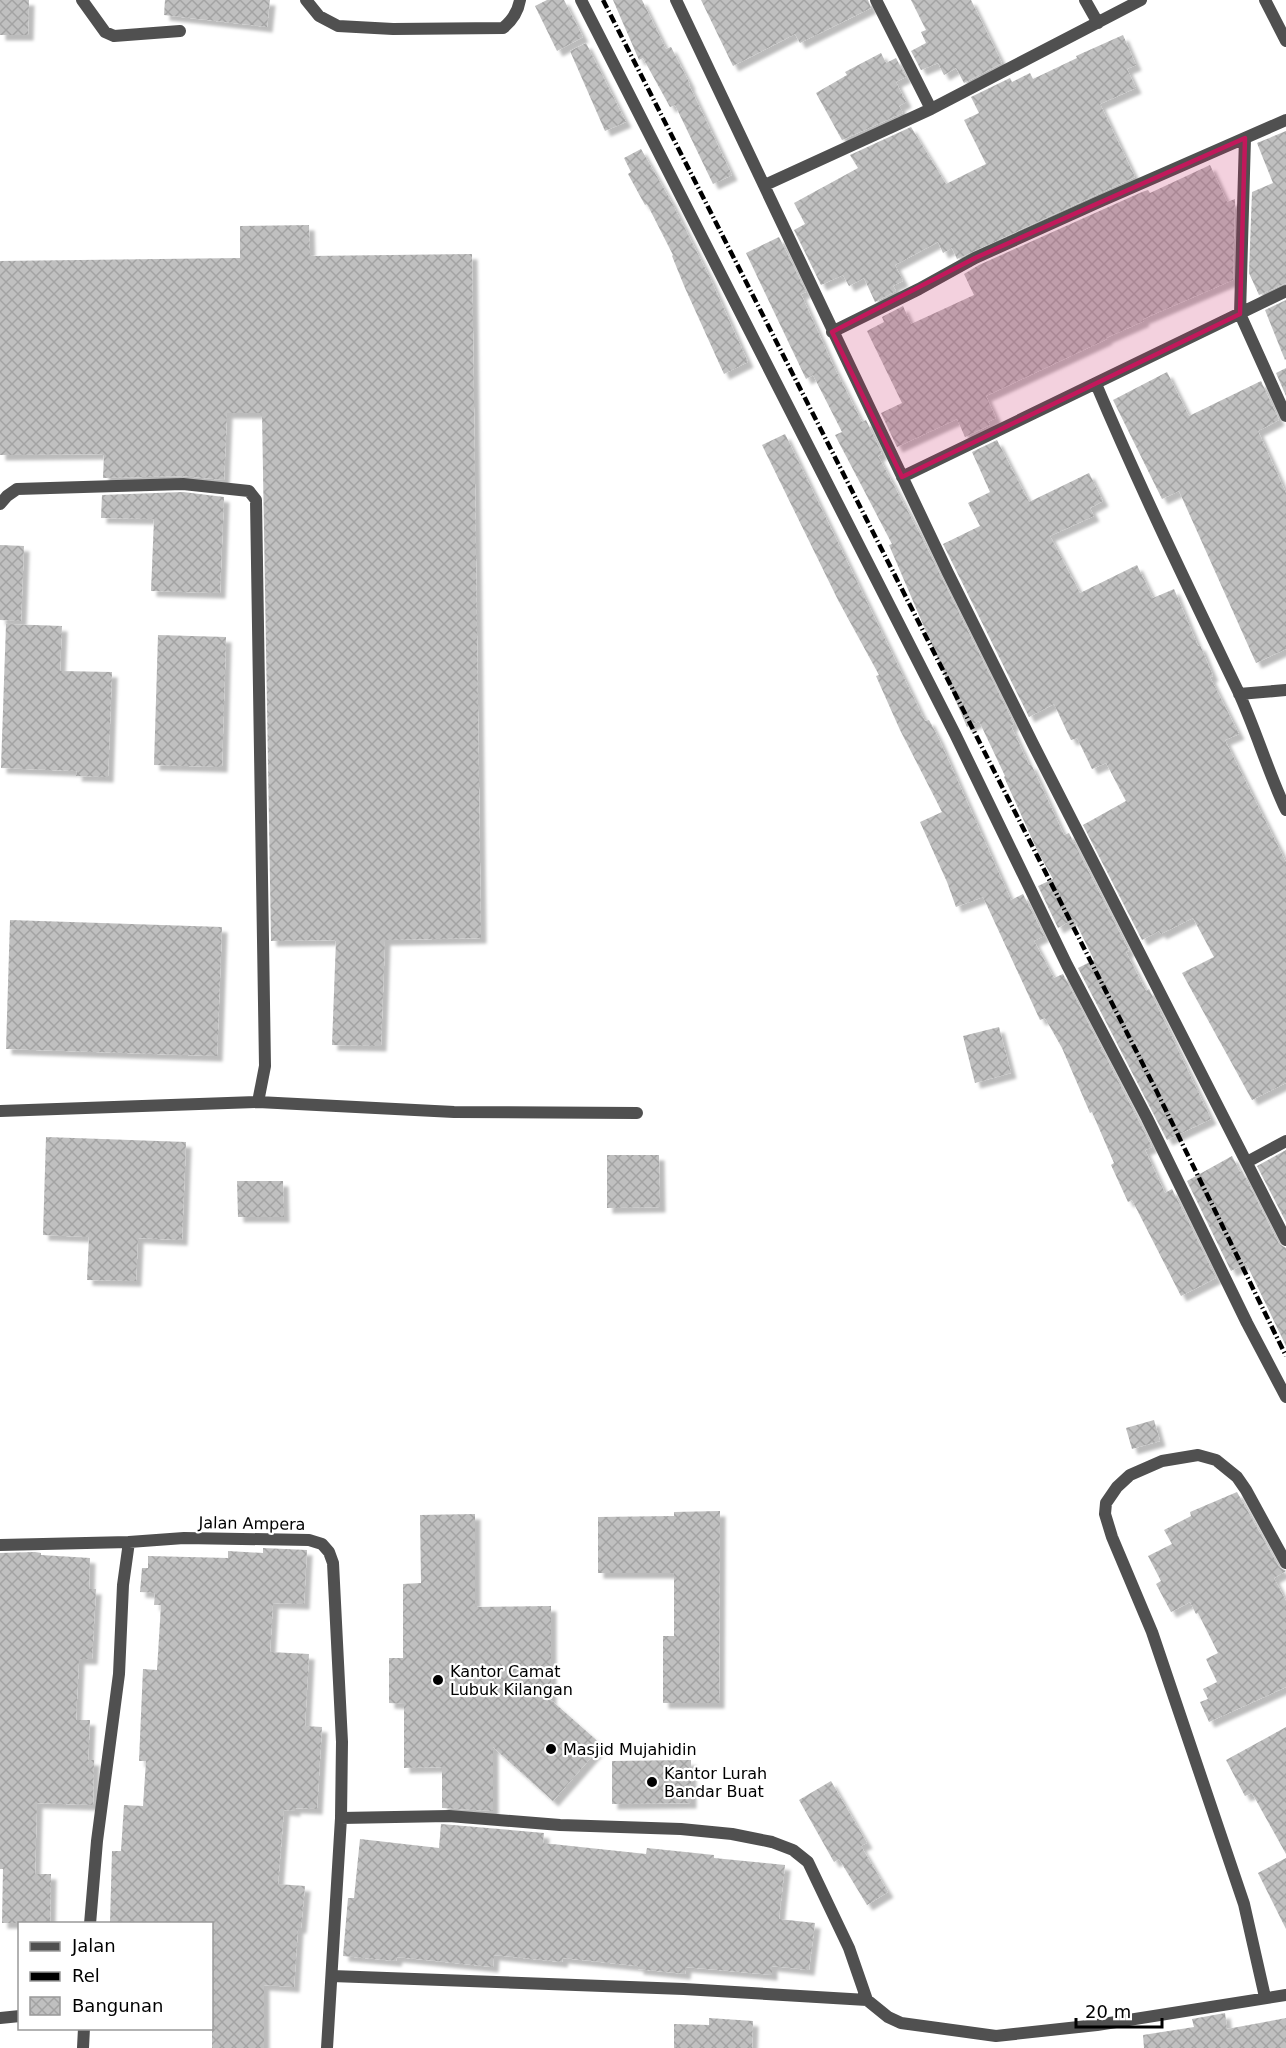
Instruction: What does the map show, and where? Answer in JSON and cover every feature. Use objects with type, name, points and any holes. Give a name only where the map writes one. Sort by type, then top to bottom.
[{"type":"street","points":[[82,0],[105,32],[114,36],[180,31]]},
{"type":"street","points":[[306,0],[319,16],[338,26],[393,29],[503,28],[516,14],[520,0]]},
{"type":"street","points":[[581,0],[955,734],[1067,965],[1147,1118],[1286,1397]]},
{"type":"street","points":[[676,0],[765,185],[832,332],[1038,754],[1286,1240]]},
{"type":"street","points":[[876,0],[931,109]]},
{"type":"street","points":[[1085,0],[1098,23]]},
{"type":"street","points":[[765,185],[931,109],[1141,0]]},
{"type":"street","points":[[1265,0],[1286,41]]},
{"type":"street","points":[[832,332],[975,258],[1286,120]]},
{"type":"street","points":[[1245,138],[1240,314],[1286,416]]},
{"type":"street","points":[[902,477],[1286,291]]},
{"type":"street","points":[[1096,384],[1183,579],[1239,694],[1273,783],[1286,810]]},
{"type":"street","points":[[0,504],[17,489],[183,484],[249,491],[256,500],[265,1066],[258,1101]]},
{"type":"street","points":[[1239,694],[1286,690]]},
{"type":"street","points":[[0,1111],[258,1101],[454,1112],[637,1113]]},
{"type":"street","points":[[1247,1162],[1286,1141]]},
{"type":"street","points":[[1265,1997],[1244,1904],[1152,1632],[1112,1537],[1105,1514],[1106,1503],[1117,1487],[1131,1475],[1162,1461],[1198,1455],[1216,1460],[1237,1477],[1246,1490],[1286,1563]]},
{"type":"street","name":"Jalan Ampera","points":[[0,1545],[129,1542],[184,1538],[309,1540],[322,1544],[329,1552],[333,1563],[336,1592],[342,1742],[342,1818],[333,1926],[327,2048]]},
{"type":"street","points":[[90,1922],[119,1674],[123,1585],[129,1542]]},
{"type":"street","points":[[342,1818],[449,1816],[560,1825],[681,1829],[732,1834],[772,1842],[794,1850],[808,1862],[849,1948],[867,2000],[888,2017],[901,2023],[996,2036],[1097,2025],[1286,1995]]},
{"type":"street","points":[[332,1976],[684,1989],[867,2000]]},
{"type":"street","points":[[0,2018],[18,2016]]},
{"type":"street","points":[[83,2048],[84,2030]]},
{"type":"highlighted area","points":[[1245,138],[1240,314],[902,477],[832,332],[975,258]]},
{"type":"building","points":[[0,0],[29,0],[28,35],[0,35]]},
{"type":"building","points":[[165,0],[270,0],[267,27],[164,15]]},
{"type":"building","points":[[547,0],[564,0],[583,37],[557,51],[535,6]]},
{"type":"building","points":[[613,0],[642,0],[666,49],[671,47],[732,175],[713,184],[675,105],[670,107],[643,58],[639,60]]},
{"type":"building","points":[[701,0],[868,0],[871,8],[800,43],[795,34],[733,66]]},
{"type":"building","points":[[911,0],[971,0],[1002,63],[964,83],[956,68],[944,75],[938,63],[921,70],[911,51],[926,43],[921,32],[926,30]]},
{"type":"building","points":[[1123,35],[1136,65],[1127,69],[1136,88],[1100,104],[1135,177],[957,259],[952,248],[943,253],[938,242],[895,265],[903,281],[893,286],[896,291],[875,302],[864,278],[849,286],[843,275],[821,285],[794,230],[805,224],[794,203],[858,168],[850,155],[911,127],[946,184],[986,164],[964,120],[979,113],[971,97],[1010,78],[1012,82],[1030,73],[1033,79]]},
{"type":"building","points":[[586,43],[626,122],[605,131],[570,51]]},
{"type":"building","points":[[881,53],[886,63],[896,58],[906,77],[896,82],[906,102],[899,106],[903,113],[842,140],[816,93],[847,75],[845,72]]},
{"type":"building","points":[[1286,131],[1286,283],[1259,295],[1249,273],[1252,192],[1273,183],[1257,143]]},
{"type":"building","points":[[641,149],[671,201],[710,278],[748,362],[724,374],[685,288],[673,255],[647,204],[645,205],[628,174],[631,172],[624,158]]},
{"type":"building","points":[[1210,165],[1227,202],[1235,199],[1233,280],[1143,319],[1144,321],[986,396],[996,418],[988,422],[990,425],[965,437],[957,419],[897,447],[881,413],[902,403],[867,331],[884,322],[882,317],[903,306],[911,324],[974,295],[964,274],[979,265],[1142,192],[1148,190],[1150,193]]},
{"type":"building","points":[[309,225],[310,256],[472,254],[481,938],[385,940],[381,1046],[332,1045],[336,940],[271,941],[262,413],[227,413],[224,480],[183,476],[103,478],[104,454],[0,455],[0,261],[240,258],[240,226]]},
{"type":"building","points":[[779,237],[806,292],[801,294],[833,365],[862,422],[866,420],[882,454],[878,456],[919,532],[1014,724],[1011,726],[1029,765],[1031,764],[1064,835],[1069,833],[1129,951],[1126,952],[1146,991],[1149,989],[1211,1119],[1167,1140],[1078,968],[1094,960],[1074,919],[1058,928],[1038,886],[1053,879],[1038,852],[979,721],[967,727],[889,545],[892,544],[835,435],[842,432],[813,375],[806,379],[746,253]]},
{"type":"building","points":[[1286,300],[1286,359],[1285,360],[1265,310]]},
{"type":"building","points":[[1286,368],[1286,396],[1276,373]]},
{"type":"building","points":[[1167,372],[1189,416],[1261,381],[1279,420],[1258,431],[1286,493],[1286,649],[1256,663],[1179,491],[1162,499],[1113,400]]},
{"type":"building","points":[[785,434],[925,721],[929,720],[939,739],[1011,900],[1023,894],[1044,936],[1034,941],[1054,978],[1063,974],[1152,1147],[1145,1150],[1165,1193],[1172,1189],[1216,1278],[1181,1296],[1132,1200],[1128,1202],[1111,1165],[1114,1163],[1062,1048],[1045,1018],[1040,1020],[983,897],[956,907],[920,822],[942,812],[900,730],[876,676],[879,675],[838,600],[762,445]]},
{"type":"building","points":[[997,440],[1029,502],[1089,473],[1103,501],[1090,508],[1094,516],[1050,536],[1080,593],[1137,565],[1153,598],[1174,589],[1213,676],[1210,677],[1239,734],[1225,740],[1286,862],[1286,1083],[1252,1100],[1182,973],[1214,957],[1193,918],[1161,934],[1159,931],[1142,940],[1083,825],[1126,801],[1106,763],[1092,769],[1077,738],[1071,740],[1054,704],[1029,717],[943,544],[980,526],[968,503],[990,492],[972,452]]},
{"type":"building","points":[[183,492],[224,497],[220,593],[151,591],[154,519],[101,518],[102,495]]},
{"type":"building","points":[[0,545],[24,546],[21,621],[0,620]]},
{"type":"building","points":[[6,624],[62,626],[60,671],[112,672],[108,777],[76,776],[77,771],[1,768]]},
{"type":"building","points":[[158,635],[226,637],[222,767],[154,765]]},
{"type":"building","points":[[10,920],[222,927],[217,1056],[6,1049]]},
{"type":"building","points":[[999,1027],[1011,1073],[975,1083],[963,1036]]},
{"type":"building","points":[[46,1137],[186,1142],[182,1240],[138,1238],[136,1281],[87,1280],[89,1237],[43,1235]]},
{"type":"building","points":[[1286,1150],[1286,1222],[1257,1166]]},
{"type":"building","points":[[607,1155],[659,1155],[660,1207],[607,1208]]},
{"type":"building","points":[[1232,1156],[1279,1244],[1286,1248],[1286,1346],[1246,1263],[1231,1271],[1187,1181]]},
{"type":"building","points":[[237,1181],[283,1181],[284,1217],[238,1217]]},
{"type":"building","points":[[1154,1420],[1160,1441],[1132,1449],[1126,1428]]},
{"type":"building","points":[[1237,1492],[1279,1567],[1286,1571],[1274,1578],[1286,1601],[1286,1687],[1209,1722],[1200,1702],[1208,1699],[1203,1689],[1217,1682],[1206,1659],[1218,1653],[1190,1602],[1171,1612],[1156,1584],[1161,1581],[1148,1556],[1172,1544],[1164,1530],[1191,1516],[1190,1512]]},
{"type":"building","points":[[720,1511],[719,1703],[663,1703],[663,1636],[674,1636],[674,1573],[598,1573],[598,1517],[674,1516],[674,1512]]},
{"type":"building","points":[[475,1514],[475,1607],[551,1606],[551,1700],[602,1745],[553,1801],[493,1747],[493,1811],[442,1808],[442,1767],[404,1768],[404,1704],[389,1703],[389,1658],[403,1658],[403,1584],[421,1583],[420,1515]]},
{"type":"building","points":[[263,1548],[307,1550],[304,1604],[273,1603],[270,1652],[309,1654],[305,1726],[322,1727],[317,1809],[284,1810],[278,1884],[305,1886],[301,1928],[298,1928],[294,1987],[264,1985],[264,2048],[212,2048],[213,1922],[110,1922],[112,1851],[121,1851],[124,1805],[143,1806],[146,1761],[139,1761],[143,1669],[157,1670],[161,1605],[154,1605],[155,1593],[140,1592],[142,1568],[148,1568],[148,1556],[228,1558],[228,1551],[263,1553]]},
{"type":"building","points":[[35,1552],[41,1555],[90,1558],[89,1589],[96,1589],[92,1659],[79,1659],[76,1720],[90,1720],[88,1760],[94,1760],[93,1805],[37,1803],[35,1874],[51,1874],[50,1922],[2,1923],[0,1553]]},
{"type":"building","points":[[1286,1727],[1286,1854],[1252,1793],[1245,1796],[1226,1760]]},
{"type":"building","name":"Kantor Lurah Bandar Buat","points":[[691,1760],[691,1803],[612,1804],[612,1761]]},
{"type":"building","points":[[831,1781],[867,1843],[861,1846],[888,1892],[867,1905],[839,1859],[834,1862],[799,1800]]},
{"type":"building","points":[[441,1824],[544,1833],[543,1843],[646,1854],[647,1848],[785,1865],[779,1919],[815,1923],[809,1970],[772,1966],[772,1975],[686,1967],[685,1974],[638,1969],[638,1966],[563,1958],[562,1962],[494,1955],[493,1967],[397,1957],[396,1961],[343,1956],[348,1898],[354,1898],[360,1839],[439,1848]]},
{"type":"building","points":[[1286,1858],[1286,1929],[1258,1873]]},
{"type":"building","points":[[1225,2013],[1227,2029],[1286,2018],[1286,2048],[1144,2048],[1143,2035],[1194,2027],[1192,2019]]},
{"type":"building","points":[[709,2018],[753,2021],[752,2048],[674,2048],[674,2024],[709,2025]]},
{"type":"railway","points":[[603,0],[1157,1092],[1286,1356]]},
{"type":"place","name":"Kantor Camat Lubuk Kilangan","points":[[438,1680]]},
{"type":"place","name":"Masjid Mujahidin","points":[[551,1749]]},
{"type":"place","name":"Kantor Lurah Bandar Buat","points":[[652,1782]]}]
